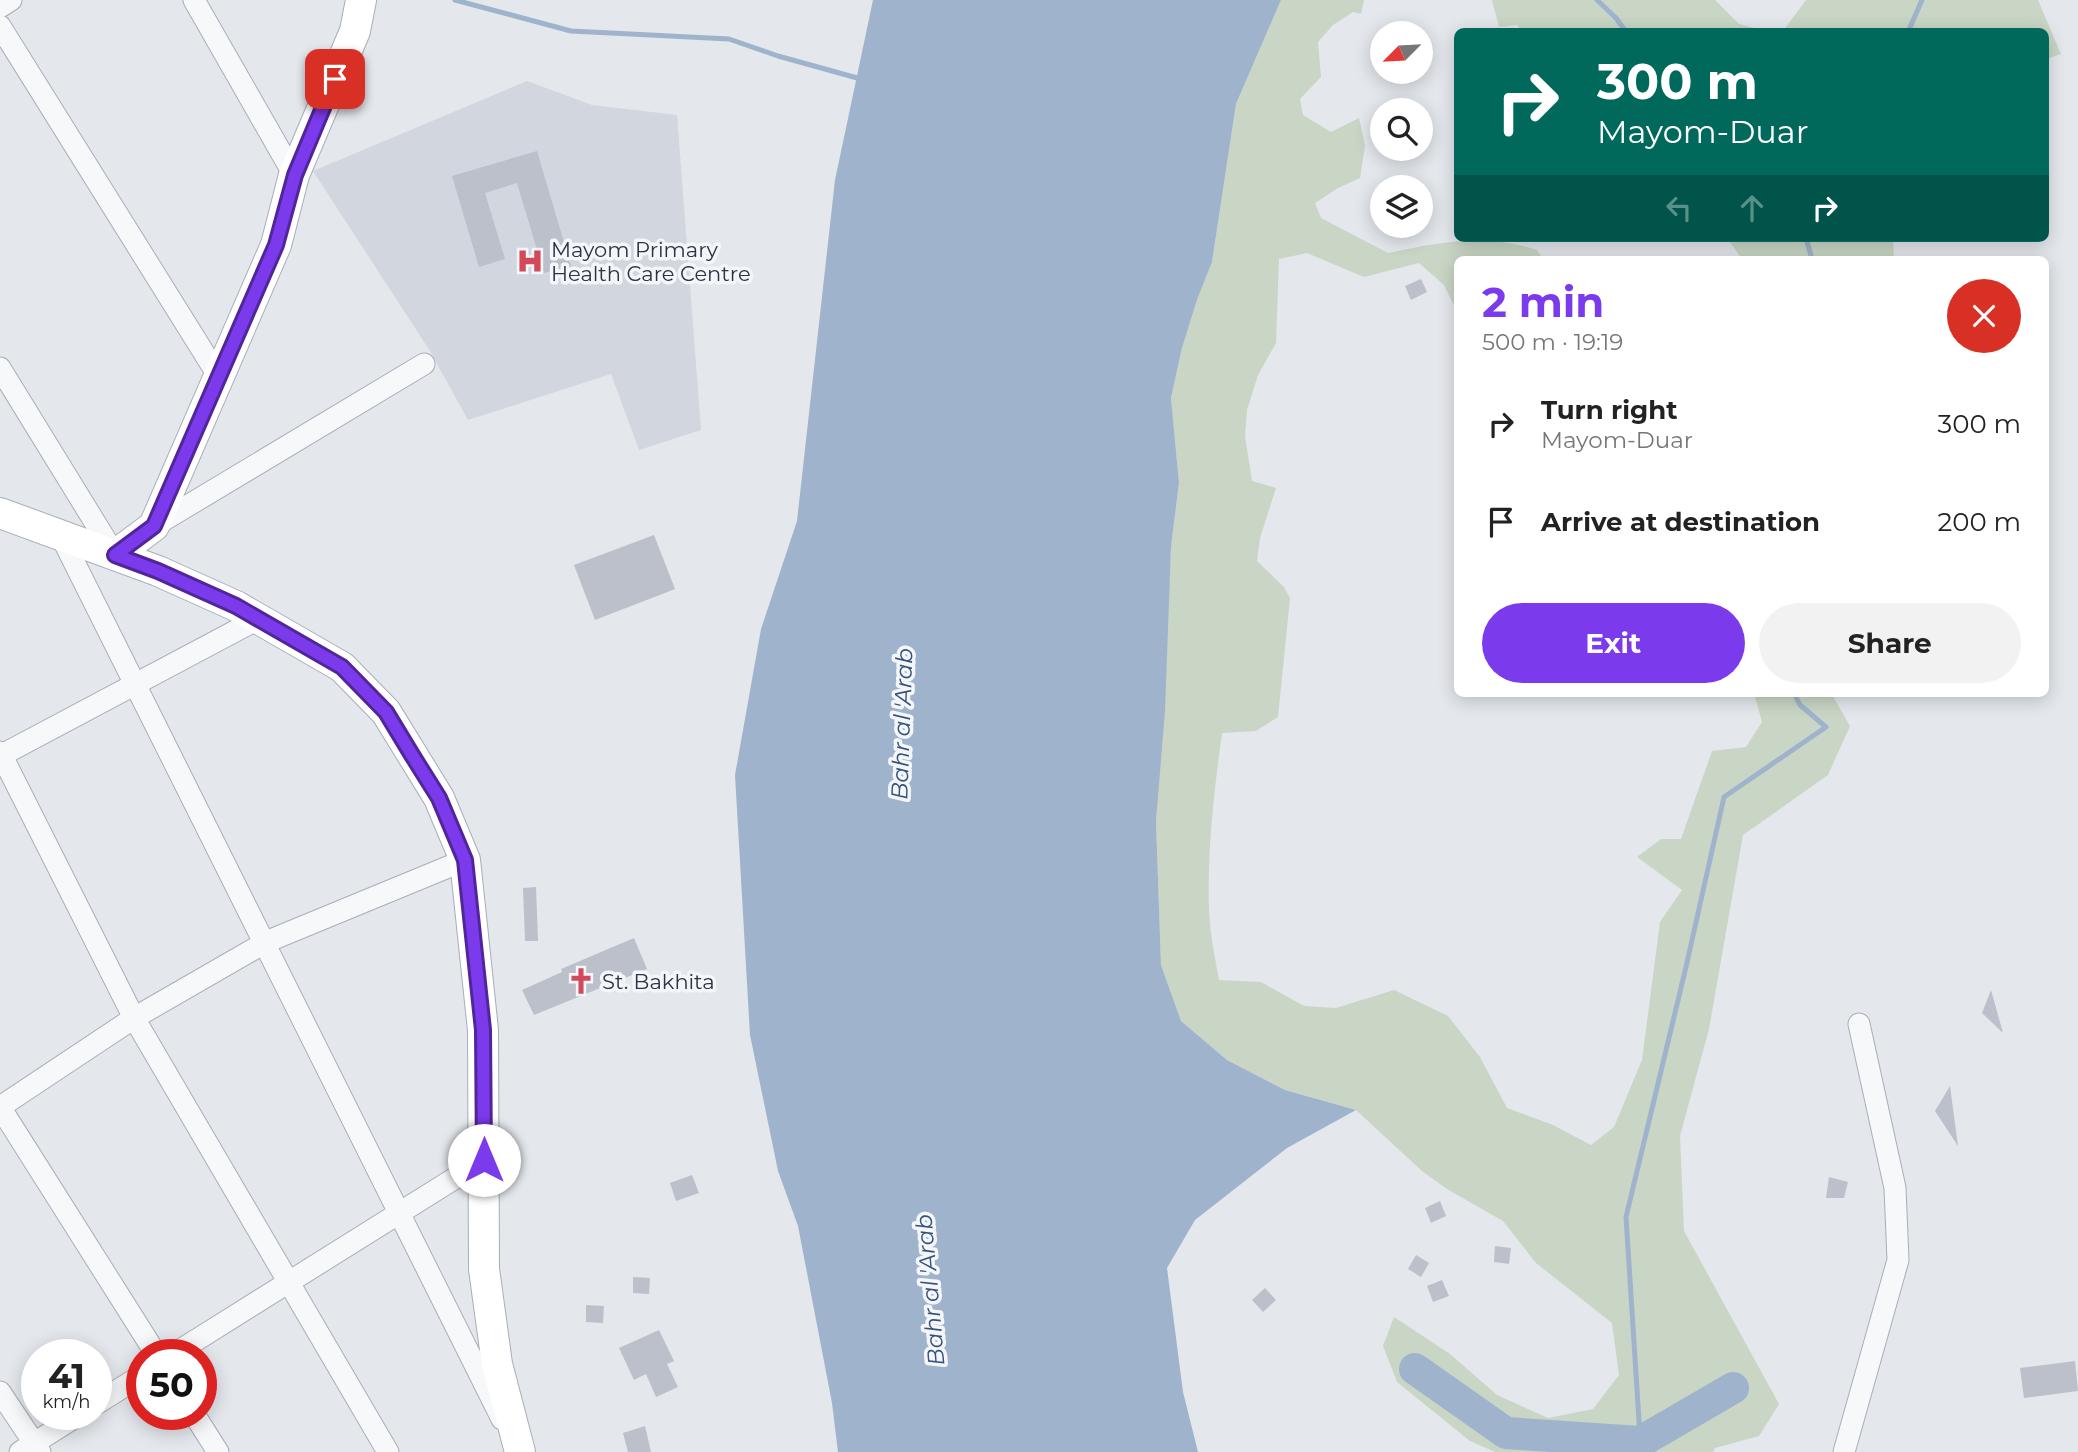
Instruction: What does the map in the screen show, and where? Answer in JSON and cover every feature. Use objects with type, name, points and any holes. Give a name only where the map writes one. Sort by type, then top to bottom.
[{"type":"main road","points":[[115,555],[154,526],[276,245],[295,175],[355,31],[361,0]]},
{"type":"main road","points":[[0,513],[168,575],[258,619],[342,667],[386,712],[439,798],[465,860],[483,1030],[484,1269],[497,1364],[519,1452]]},
{"type":"street","points":[[0,7],[11,0]]},
{"type":"street","points":[[194,0],[295,175]]},
{"type":"street","points":[[0,26],[219,377]]},
{"type":"street","points":[[154,526],[424,364]]},
{"type":"street","points":[[0,369],[115,555]]},
{"type":"street","points":[[61,536],[519,1452]]},
{"type":"street","points":[[258,619],[1,755],[134,1018],[388,1452]]},
{"type":"street","points":[[147,1339],[0,1107],[134,1018],[266,942],[465,860]]},
{"type":"street","points":[[1844,1452],[1898,1260],[1895,1188],[1859,1024]]},
{"type":"street","points":[[198,1339],[484,1160]]},
{"type":"street","points":[[0,1392],[31,1449],[58,1430]]},
{"type":"street","points":[[204,1430],[218,1452]]},
{"type":"shaded area","name":"Mayom Primary Health Care Centre","points":[[527,81],[592,105],[677,115],[701,430],[639,450],[611,374],[468,420],[430,351],[313,171]]},
{"type":"green space","points":[[1281,0],[1364,0],[1361,14],[1353,12],[1333,25],[1318,42],[1321,77],[1300,99],[1303,115],[1331,132],[1359,118],[1365,146],[1360,178],[1315,203],[1321,218],[1388,253],[1454,242],[1499,242],[1537,250],[1541,256],[1454,256],[1454,306],[1444,285],[1419,263],[1364,277],[1307,253],[1279,259],[1276,343],[1258,375],[1247,410],[1245,436],[1252,481],[1276,488],[1260,538],[1257,561],[1284,587],[1290,598],[1278,717],[1256,731],[1222,733],[1209,866],[1210,928],[1219,980],[1261,982],[1304,1006],[1336,1008],[1394,990],[1448,1016],[1480,1057],[1507,1108],[1553,1125],[1591,1145],[1614,1127],[1642,1060],[1660,922],[1682,890],[1637,857],[1661,839],[1681,839],[1712,751],[1746,747],[1762,722],[1755,697],[1833,697],[1850,726],[1828,775],[1743,835],[1709,1029],[1680,1136],[1684,1231],[1779,1404],[1759,1436],[1715,1448],[1713,1452],[1495,1452],[1470,1441],[1397,1382],[1383,1346],[1394,1317],[1450,1354],[1497,1395],[1548,1418],[1593,1409],[1619,1375],[1612,1323],[1536,1263],[1503,1221],[1447,1189],[1422,1171],[1356,1110],[1285,1090],[1227,1060],[1181,1021],[1161,965],[1156,822],[1171,547],[1179,483],[1171,398],[1182,348],[1212,262],[1236,104]]},
{"type":"green space","points":[[1492,0],[1715,0],[1739,24],[1754,28],[1520,28],[1517,25],[1499,27]]},
{"type":"green space","points":[[1806,0],[2038,0],[2061,54],[2049,58],[2049,28],[1785,28]]},
{"type":"green space","points":[[1730,242],[1893,242],[1894,256],[1740,256]]},
{"type":"water","name":"Bahr al 'Arab","points":[[873,0],[1281,0],[1236,104],[1212,262],[1182,348],[1171,398],[1179,483],[1171,547],[1165,711],[1156,821],[1161,965],[1181,1021],[1227,1060],[1285,1090],[1356,1110],[1287,1148],[1195,1220],[1167,1268],[1183,1392],[1198,1452],[838,1452],[832,1403],[798,1226],[778,1171],[750,1035],[735,775],[761,629],[797,521],[835,180]]},
{"type":"building","points":[[537,151],[571,266],[544,273],[517,183],[485,193],[505,259],[479,267],[452,176]]},
{"type":"building","points":[[1421,279],[1427,292],[1411,300],[1405,286]]},
{"type":"building","points":[[654,535],[675,589],[595,620],[574,565]]},
{"type":"building","points":[[536,887],[538,941],[525,941],[523,888]]},
{"type":"building","name":"St. Bakhita","points":[[634,938],[647,969],[534,1015],[522,990],[562,972],[561,969]]},
{"type":"building","points":[[1991,990],[2003,1033],[1982,1013]]},
{"type":"building","points":[[1950,1086],[1958,1146],[1935,1111]]},
{"type":"building","points":[[692,1175],[699,1193],[676,1201],[670,1183]]},
{"type":"building","points":[[1829,1177],[1848,1182],[1844,1198],[1826,1198]]},
{"type":"building","points":[[1440,1201],[1446,1216],[1431,1223],[1425,1208]]},
{"type":"building","points":[[1495,1246],[1511,1248],[1509,1264],[1494,1262]]},
{"type":"building","points":[[1416,1255],[1429,1263],[1421,1277],[1408,1269]]},
{"type":"building","points":[[633,1277],[650,1278],[649,1294],[633,1293]]},
{"type":"building","points":[[1442,1280],[1449,1296],[1433,1302],[1427,1286]]},
{"type":"building","points":[[1265,1288],[1276,1300],[1263,1312],[1252,1300]]},
{"type":"building","points":[[586,1305],[604,1306],[603,1323],[586,1322]]},
{"type":"building","points":[[659,1330],[674,1361],[667,1364],[678,1387],[656,1397],[646,1374],[634,1380],[619,1348]]},
{"type":"building","points":[[2075,1361],[2078,1391],[2024,1398],[2020,1368]]},
{"type":"building","points":[[645,1426],[651,1452],[628,1452],[623,1433]]},
{"type":"waterway","points":[[455,0],[571,31],[729,39],[861,79]]},
{"type":"waterway","points":[[1597,0],[1623,28]]},
{"type":"waterway","points":[[1910,28],[1922,0]]},
{"type":"waterway","points":[[1807,242],[1811,256]]},
{"type":"waterway","points":[[1641,1452],[1626,1217],[1724,797],[1826,727],[1800,705],[1796,697]]},
{"type":"waterway","points":[[1415,1369],[1506,1433],[1640,1442],[1733,1388]]},
{"type":"place","name":"Mayom Primary Health Care Centre","points":[[530,261]]},
{"type":"place","name":"St. Bakhita","points":[[581,981]]},
{"type":"route","points":[[335,79],[295,175],[276,245],[154,526],[115,555],[236,606],[342,667],[386,712],[439,798],[465,860],[483,1030],[484,1160]]}]
